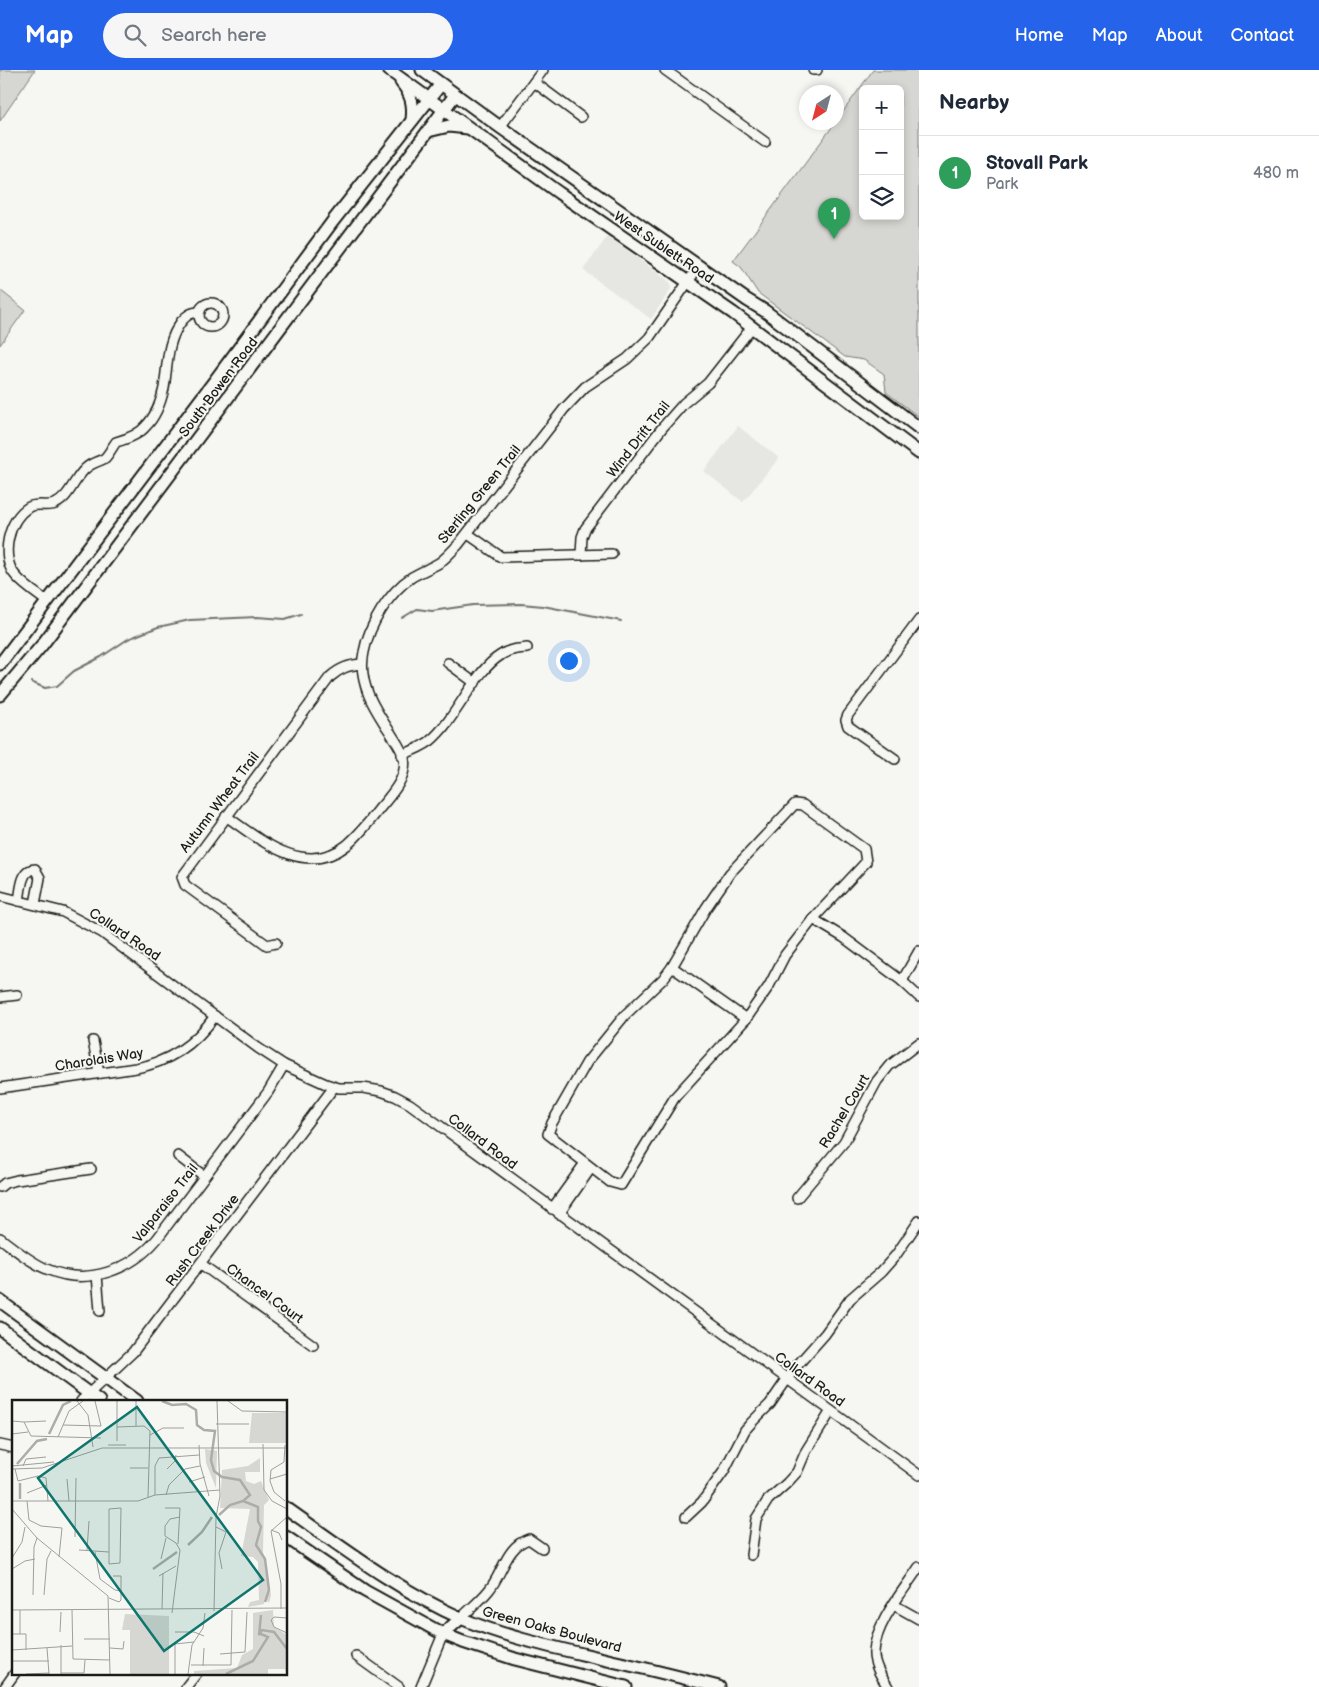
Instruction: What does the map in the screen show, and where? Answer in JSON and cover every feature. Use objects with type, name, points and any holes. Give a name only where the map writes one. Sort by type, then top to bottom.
[{"type":"main road","name":"West Sublett Road","points":[[422,70],[500,127],[765,311],[919,428]]},
{"type":"main road","name":"West Sublett Road","points":[[391,71],[559,193],[752,327],[919,453]]},
{"type":"main road","points":[[391,71],[408,90],[412,101],[412,120]]},
{"type":"main road","name":"South Bowen Road","points":[[0,664],[216,379],[332,221],[440,84]]},
{"type":"main road","name":"South Bowen Road","points":[[0,695],[42,645],[455,95]]},
{"type":"main road","points":[[428,131],[455,125],[469,128]]},
{"type":"main road","points":[[332,221],[350,234]]},
{"type":"main road","points":[[216,379],[233,392]]},
{"type":"main road","points":[[0,1302],[136,1400]]},
{"type":"main road","points":[[0,1328],[85,1397]]},
{"type":"main road","name":"Green Oaks Boulevard","points":[[288,1509],[396,1584],[461,1618],[495,1631],[719,1687]]},
{"type":"main road","points":[[288,1538],[365,1591],[443,1634],[515,1659],[626,1687]]},
{"type":"main road","points":[[443,1634],[461,1618]]},
{"type":"main road","points":[[545,1666],[548,1645]]},
{"type":"street","points":[[500,127],[543,70]]},
{"type":"street","points":[[665,70],[765,142]]},
{"type":"street","points":[[812,70],[817,70]]},
{"type":"street","points":[[534,82],[581,117]]},
{"type":"street","name":"Sterling Green Trail","points":[[402,755],[370,699],[365,683],[362,664],[373,623],[394,592],[411,578],[440,562],[468,534],[564,409],[585,387],[640,348],[699,266]]},
{"type":"street","points":[[48,602],[15,575],[11,568],[8,560],[7,545],[11,529],[29,507],[54,504],[66,496],[84,470],[95,461],[105,458],[116,442],[129,438],[146,428],[156,412],[162,396],[167,353],[174,331],[186,316],[192,312],[200,312]]},
{"type":"street","name":"Wind Drift Trail","points":[[581,554],[582,536],[585,528],[662,428],[684,403],[708,383],[752,327]]},
{"type":"street","points":[[468,534],[501,556],[612,554]]},
{"type":"street","points":[[895,759],[848,726],[846,720],[917,626]]},
{"type":"street","points":[[226,816],[258,839],[285,854],[311,858],[328,855],[346,846],[358,836],[392,793],[404,770],[402,755],[430,741],[490,664],[502,654],[514,649],[527,648]]},
{"type":"street","name":"Autumn Wheat Trail","points":[[276,943],[267,945],[185,885],[182,877],[330,677],[338,670],[349,665],[362,664]]},
{"type":"street","points":[[448,664],[475,683]]},
{"type":"street","points":[[795,804],[803,805],[864,849],[866,862],[813,919],[785,955],[769,986],[746,1019],[675,1097],[622,1185],[610,1182],[548,1134],[552,1123],[587,1062],[625,1015],[663,979],[672,967],[706,908],[730,873],[795,804]]},
{"type":"street","points":[[19,901],[26,873],[30,869],[35,869],[40,878],[35,904]]},
{"type":"street","name":"Collard Road","points":[[0,896],[63,912],[101,932],[264,1053],[284,1065],[334,1087],[369,1088],[395,1096],[426,1115],[919,1475]]},
{"type":"street","points":[[813,919],[843,937],[902,981],[919,997]]},
{"type":"street","points":[[902,981],[919,951]]},
{"type":"street","points":[[672,967],[746,1019]]},
{"type":"street","points":[[0,997],[17,995]]},
{"type":"street","name":"Charolais Way","points":[[0,1088],[144,1066],[170,1057],[196,1039],[215,1016]]},
{"type":"street","points":[[93,1041],[99,1073]]},
{"type":"street","name":"Rachel Court","points":[[797,1198],[844,1142],[878,1081],[889,1066],[919,1043]]},
{"type":"street","name":"Valparaiso Trail","points":[[0,1238],[30,1260],[48,1270],[74,1276],[97,1275],[128,1264],[147,1250],[268,1092],[284,1065]]},
{"type":"street","name":"Rush Creek Drive","points":[[85,1397],[133,1352],[334,1087]]},
{"type":"street","points":[[178,1156],[204,1176]]},
{"type":"street","points":[[556,1211],[588,1165]]},
{"type":"street","points":[[0,1186],[17,1180],[91,1169]]},
{"type":"street","points":[[686,1517],[711,1490],[724,1471],[745,1430],[770,1404],[794,1369],[825,1334],[850,1299],[881,1272],[896,1255],[919,1221]]},
{"type":"street","name":"Chancel Court","points":[[201,1264],[313,1345]]},
{"type":"street","points":[[97,1275],[100,1311]]},
{"type":"street","points":[[751,1555],[756,1519],[768,1500],[797,1472],[806,1451],[831,1411]]},
{"type":"street","points":[[461,1618],[490,1589],[513,1548],[520,1542],[529,1540],[542,1548]]},
{"type":"street","points":[[888,1687],[876,1663],[874,1652],[881,1626],[919,1567]]},
{"type":"street","points":[[894,1605],[919,1619]]},
{"type":"street","points":[[421,1687],[443,1634]]},
{"type":"street","points":[[356,1656],[399,1687]]},
{"type":"street","points":[[5,1687],[14,1674]]},
{"type":"street","points":[[186,1687],[196,1674]]},
{"type":"shaded area","points":[[0,70],[35,70],[0,121]]},
{"type":"shaded area","points":[[873,70],[919,70],[919,417],[886,392],[884,374],[864,360],[845,357],[758,293],[741,267],[733,261],[830,130],[844,130],[844,111],[859,90],[859,220],[904,220],[904,85],[862,85]]},
{"type":"shaded area","points":[[608,236],[670,282],[671,289],[651,319],[583,270]]},
{"type":"shaded area","points":[[0,290],[25,310],[0,345]]},
{"type":"shaded area","points":[[738,426],[779,458],[743,502],[704,471]]},
{"type":"waterway","points":[[402,618],[417,609],[432,611],[473,605],[521,604],[543,606],[621,621]]},
{"type":"waterway","points":[[31,682],[45,688],[57,686],[74,671],[101,657],[128,639],[158,627],[190,620],[257,617],[285,619],[301,614]]},
{"type":"place","name":"Stovall Park","points":[[834,239]]}]
